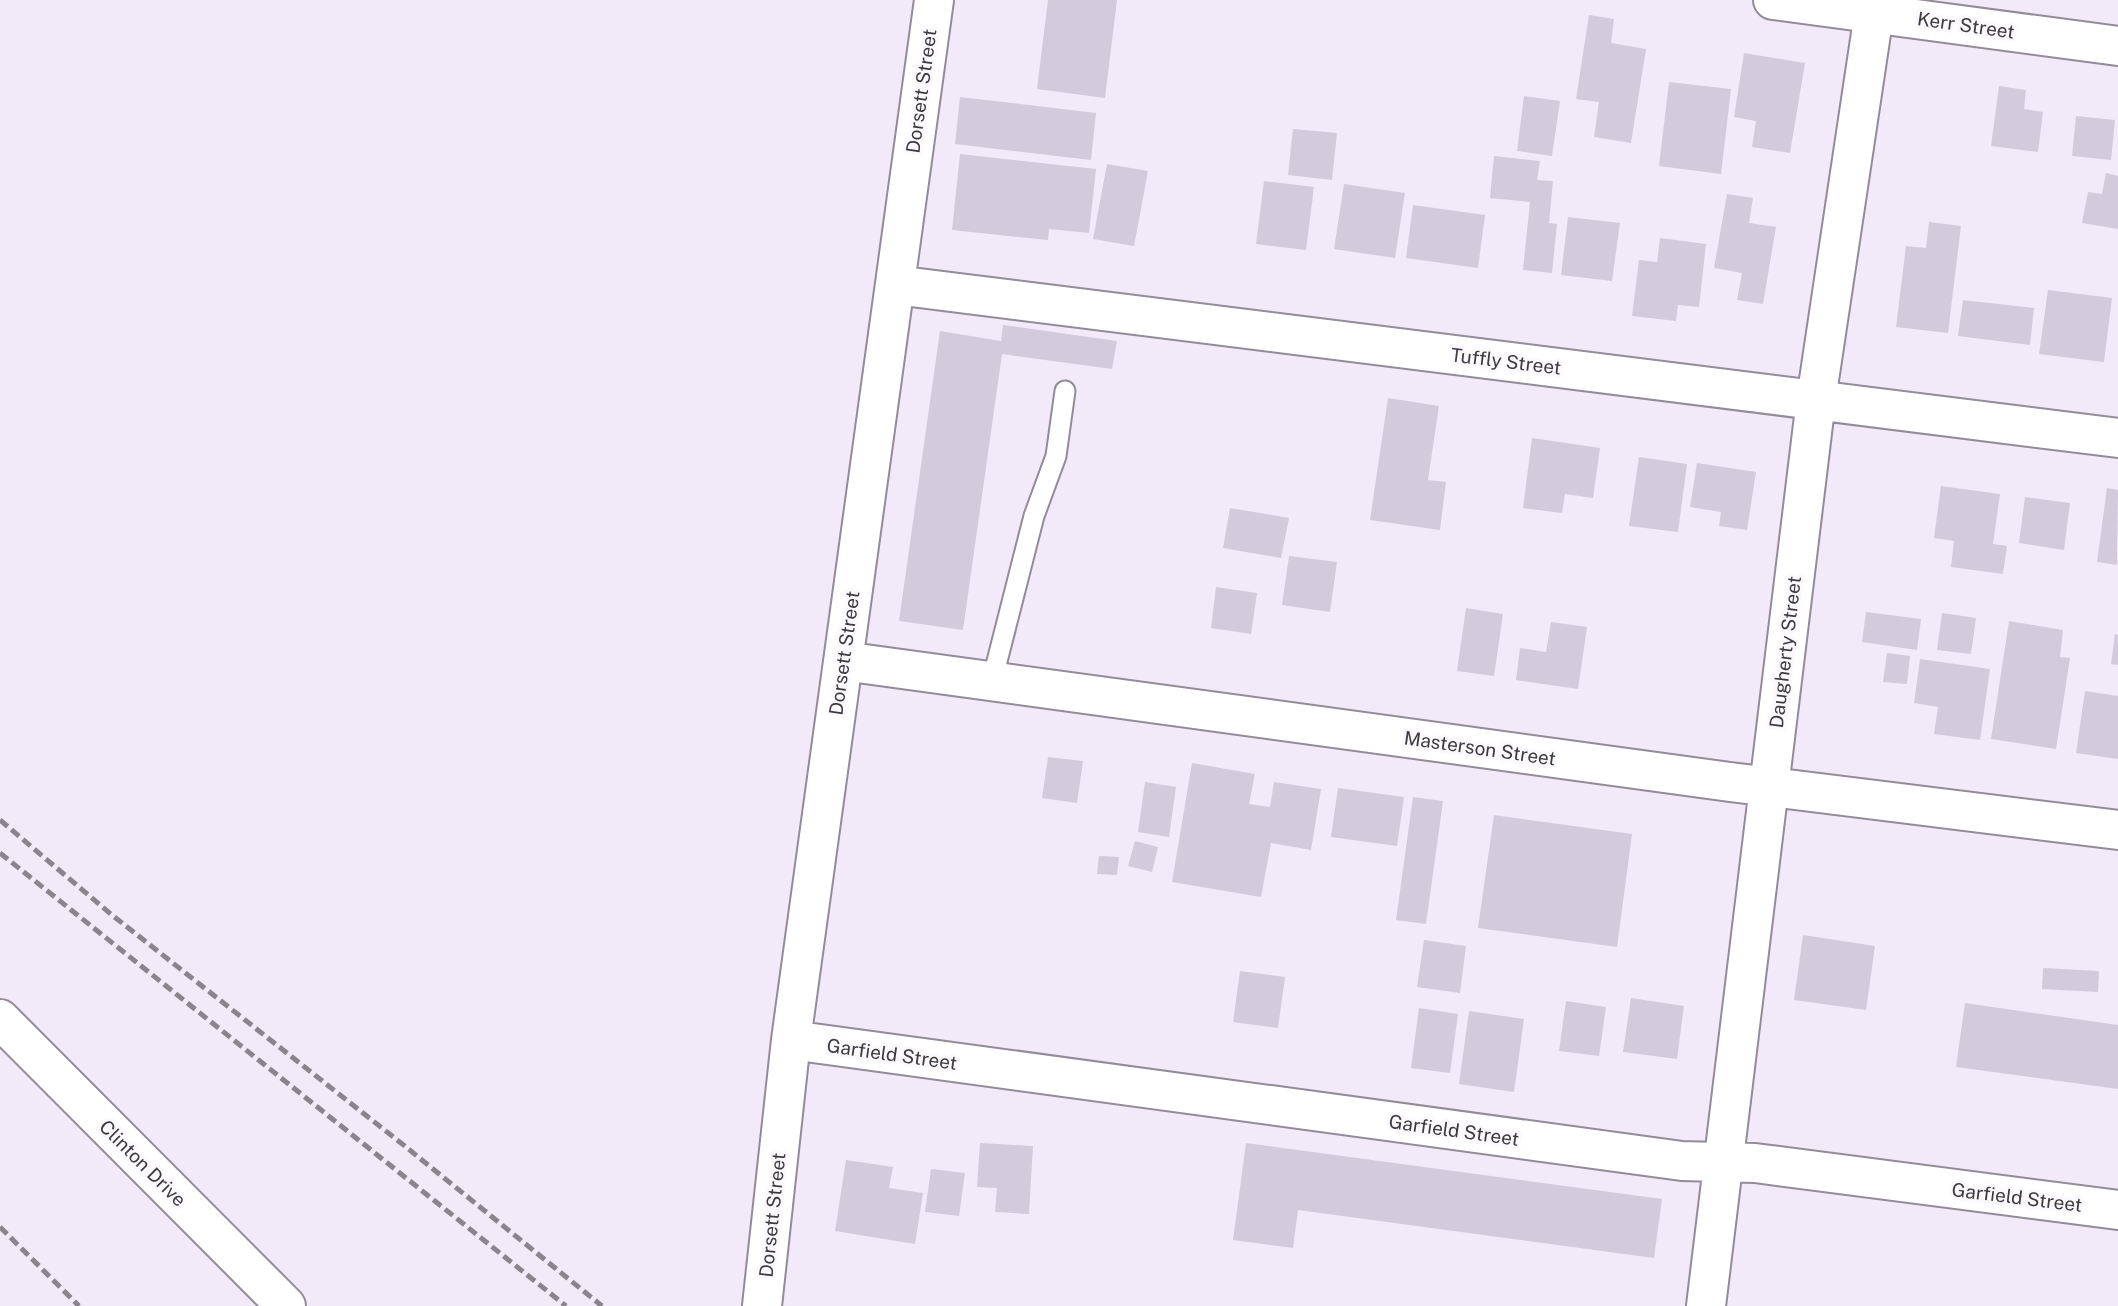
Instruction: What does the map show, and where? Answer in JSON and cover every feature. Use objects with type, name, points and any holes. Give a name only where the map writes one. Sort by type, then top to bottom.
[{"type":"street","name":"Dorsett Street","points":[[762,1306],[791,1040],[934,0]]},
{"type":"street","name":"Kerr Street","points":[[1773,0],[1875,7],[2118,46]]},
{"type":"street","name":"Daugherty Street","points":[[1706,1306],[1816,400],[1875,7]]},
{"type":"street","name":"Tuffly Street","points":[[895,285],[2118,438]]},
{"type":"street","name":"Masterson Street","points":[[843,661],[1769,786],[2118,830]]},
{"type":"street","name":"Clinton Drive","points":[[0,1019],[286,1306]]},
{"type":"street","name":"Garfield Street","points":[[791,1040],[1725,1165],[1755,1163],[2118,1210]]},
{"type":"lane","points":[[992,681],[1034,516],[1056,456],[1065,391]]},
{"type":"building","points":[[1048,0],[1117,0],[1105,98],[1037,89]]},
{"type":"building","points":[[1589,15],[1614,19],[1611,43],[1646,49],[1631,143],[1594,137],[1599,102],[1576,99]]},
{"type":"building","points":[[1744,53],[1805,63],[1790,153],[1752,147],[1756,121],[1734,117]]},
{"type":"building","points":[[1669,82],[1731,89],[1721,174],[1659,166]]},
{"type":"building","points":[[1999,86],[2026,90],[2024,109],[2043,112],[2038,152],[1991,146]]},
{"type":"building","points":[[1524,96],[1560,101],[1552,156],[1517,151]]},
{"type":"building","points":[[960,97],[1096,113],[1091,160],[955,144]]},
{"type":"building","points":[[2076,116],[2115,120],[2111,160],[2072,156]]},
{"type":"building","points":[[1293,129],[1337,133],[1332,180],[1288,175]]},
{"type":"building","points":[[960,154],[1096,169],[1089,233],[1049,229],[1048,240],[952,230]]},
{"type":"building","points":[[1494,156],[1540,161],[1537,180],[1553,181],[1549,223],[1557,224],[1552,273],[1523,270],[1530,202],[1490,198]]},
{"type":"building","points":[[1107,164],[1148,171],[1134,246],[1093,239]]},
{"type":"building","points":[[2106,173],[2118,176],[2118,229],[2082,223],[2088,192],[2102,194]]},
{"type":"building","points":[[1264,181],[1314,187],[1306,250],[1256,244]]},
{"type":"building","points":[[1344,184],[1405,193],[1395,258],[1334,249]]},
{"type":"building","points":[[1727,194],[1753,198],[1749,223],[1776,227],[1763,304],[1737,300],[1742,273],[1714,268]]},
{"type":"building","points":[[1413,205],[1485,215],[1478,268],[1406,258]]},
{"type":"building","points":[[1568,217],[1620,223],[1612,281],[1561,275]]},
{"type":"building","points":[[1929,222],[1961,226],[1948,333],[1896,327],[1906,246],[1926,248]]},
{"type":"building","points":[[1660,238],[1706,244],[1699,307],[1678,305],[1676,321],[1632,316],[1639,260],[1657,262]]},
{"type":"building","points":[[2048,290],[2112,298],[2104,362],[2039,354]]},
{"type":"building","points":[[1963,300],[2034,308],[2030,345],[1958,336]]},
{"type":"building","points":[[1003,325],[1117,341],[1112,369],[1002,354],[963,630],[899,621],[940,331],[1001,341]]},
{"type":"building","points":[[1388,398],[1439,406],[1428,480],[1446,482],[1440,530],[1370,520]]},
{"type":"building","points":[[1532,438],[1600,448],[1593,498],[1565,494],[1562,513],[1523,508]]},
{"type":"building","points":[[1639,457],[1687,464],[1678,532],[1629,526]]},
{"type":"building","points":[[1697,463],[1756,472],[1747,530],[1719,526],[1721,512],[1690,507]]},
{"type":"building","points":[[1941,486],[2000,494],[1993,544],[2007,546],[2003,574],[1951,567],[1954,541],[1934,538]]},
{"type":"building","points":[[2107,488],[2118,490],[2117,565],[2097,562]]},
{"type":"building","points":[[2025,497],[2070,503],[2064,550],[2019,543]]},
{"type":"building","points":[[1230,508],[1289,518],[1281,558],[1223,548]]},
{"type":"building","points":[[1289,556],[1337,562],[1330,612],[1282,605]]},
{"type":"building","points":[[1216,587],[1257,593],[1251,634],[1211,628]]},
{"type":"building","points":[[1466,608],[1503,614],[1494,676],[1457,671]]},
{"type":"building","points":[[1866,612],[1921,619],[1917,650],[1862,642]]},
{"type":"building","points":[[1942,613],[1976,618],[1971,654],[1937,650]]},
{"type":"building","points":[[2009,621],[2063,630],[2060,657],[2070,658],[2056,749],[1991,739]]},
{"type":"building","points":[[1551,622],[1587,627],[1578,689],[1516,680],[1520,648],[1546,652]]},
{"type":"building","points":[[2115,634],[2118,635],[2118,665],[2111,664]]},
{"type":"building","points":[[1887,653],[1910,656],[1907,684],[1883,682]]},
{"type":"building","points":[[1920,659],[1990,669],[1980,740],[1934,734],[1938,707],[1914,703]]},
{"type":"building","points":[[2085,691],[2118,696],[2118,759],[2076,753]]},
{"type":"building","points":[[1048,757],[1083,761],[1077,803],[1042,798]]},
{"type":"building","points":[[1192,763],[1255,774],[1249,804],[1270,807],[1274,782],[1321,789],[1311,850],[1271,843],[1261,897],[1172,882]]},
{"type":"building","points":[[1145,782],[1176,787],[1169,837],[1138,832]]},
{"type":"building","points":[[1338,788],[1404,797],[1397,846],[1331,837]]},
{"type":"building","points":[[1413,797],[1443,801],[1426,924],[1396,920]]},
{"type":"building","points":[[1494,815],[1632,834],[1617,947],[1478,928]]},
{"type":"building","points":[[1135,841],[1158,847],[1152,872],[1128,866]]},
{"type":"building","points":[[1099,856],[1119,857],[1117,875],[1097,874]]},
{"type":"building","points":[[1803,935],[1875,946],[1866,1010],[1794,1000]]},
{"type":"building","points":[[1424,940],[1466,946],[1460,993],[1417,987]]},
{"type":"building","points":[[2043,968],[2099,971],[2098,992],[2042,989]]},
{"type":"building","points":[[1240,971],[1285,977],[1278,1028],[1233,1022]]},
{"type":"building","points":[[1631,998],[1684,1006],[1677,1059],[1623,1052]]},
{"type":"building","points":[[1566,1001],[1606,1007],[1599,1056],[1559,1051]]},
{"type":"building","points":[[1965,1003],[2118,1025],[2118,1089],[1956,1067]]},
{"type":"building","points":[[1419,1008],[1458,1014],[1450,1073],[1411,1068]]},
{"type":"building","points":[[1469,1011],[1524,1019],[1514,1092],[1459,1084]]},
{"type":"building","points":[[980,1143],[1033,1146],[1029,1214],[995,1212],[997,1188],[977,1187]]},
{"type":"building","points":[[1246,1143],[1662,1199],[1654,1258],[1298,1210],[1293,1248],[1233,1240]]},
{"type":"building","points":[[846,1160],[893,1167],[889,1188],[923,1193],[915,1244],[835,1231]]},
{"type":"building","points":[[931,1169],[965,1173],[959,1216],[925,1212]]},
{"type":"railway","points":[[0,820],[112,915],[602,1306]]},
{"type":"railway","points":[[0,853],[566,1306]]},
{"type":"railway","points":[[0,1227],[79,1306]]}]
